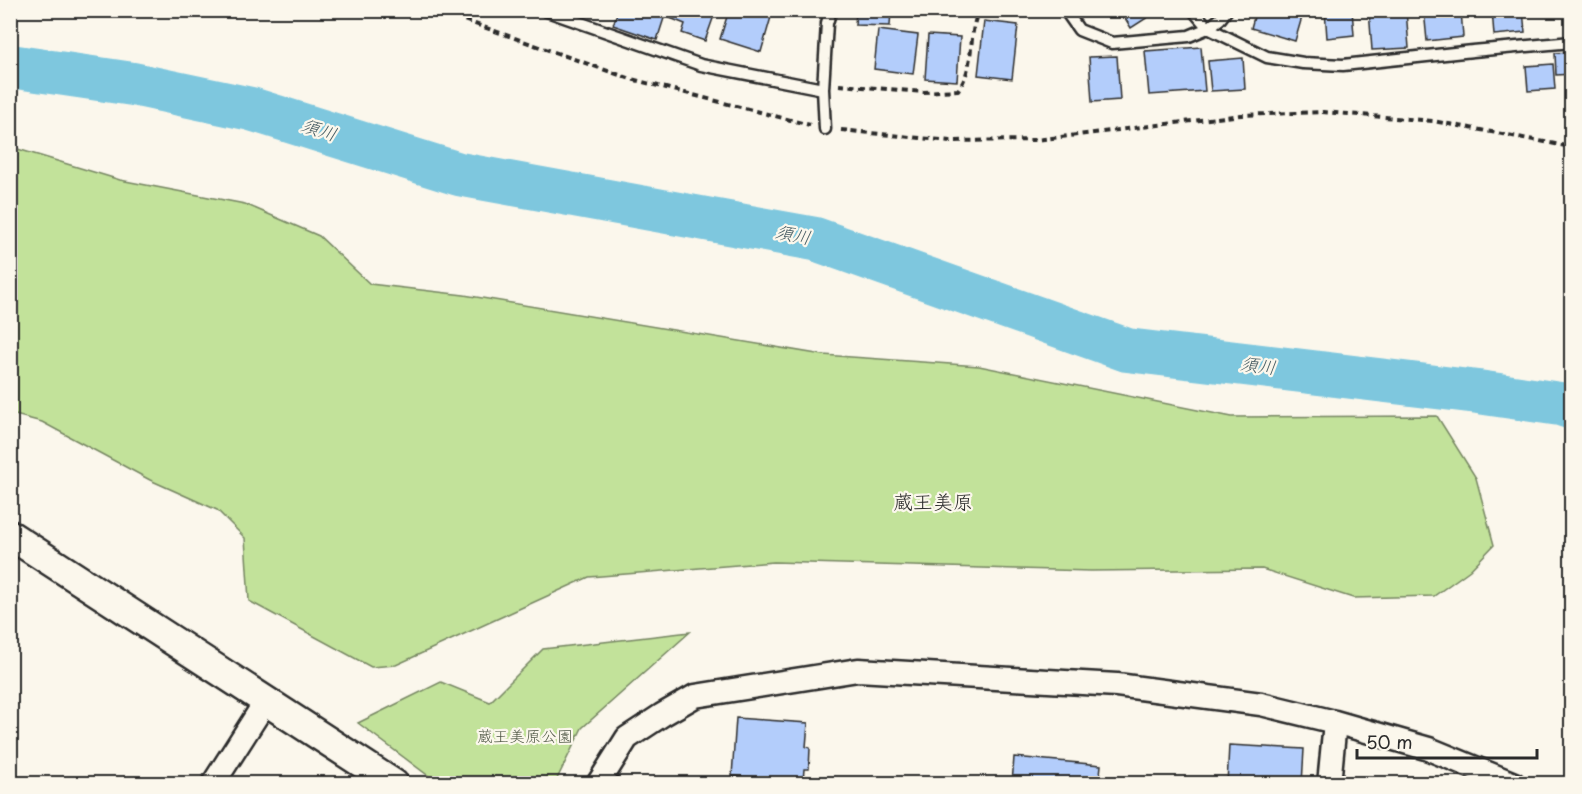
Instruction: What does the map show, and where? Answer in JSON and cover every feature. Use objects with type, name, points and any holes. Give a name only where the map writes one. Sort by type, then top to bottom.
[{"type":"street","points":[[10,534],[394,783]]},
{"type":"street","points":[[598,783],[627,738],[694,696],[858,670],[1117,685],[1262,704],[1429,749],[1514,783]]},
{"type":"street","points":[[213,783],[266,701]]},
{"type":"street","points":[[1329,783],[1335,722]]},
{"type":"lane","points":[[544,10],[701,65],[823,86]]},
{"type":"lane","points":[[825,129],[823,86],[827,23],[831,10]]},
{"type":"lane","points":[[1065,10],[1079,30],[1112,43],[1189,36],[1208,28],[1227,10]]},
{"type":"lane","points":[[1193,10],[1208,28],[1267,57],[1304,63],[1343,65],[1572,42]]},
{"type":"path","points":[[435,10],[631,79],[825,129],[950,141],[1036,140],[1241,115],[1323,112],[1433,121],[1572,149]]},
{"type":"path","points":[[823,86],[924,92],[958,90],[969,70],[975,19],[979,10]]},
{"type":"green space","points":[[11,147],[120,180],[245,204],[319,236],[370,284],[464,295],[823,355],[979,366],[1232,417],[1437,416],[1476,478],[1494,545],[1470,570],[1434,596],[1353,598],[1262,569],[1091,571],[774,562],[589,577],[396,665],[371,667],[249,601],[245,538],[217,510],[150,480],[42,422],[11,414]]},
{"type":"green space","name":"蔵王美原公園","points":[[690,632],[582,728],[555,783],[438,783],[358,723],[441,682],[490,702],[543,649]]},
{"type":"building","points":[[618,10],[650,10],[665,15],[657,40],[613,25]]},
{"type":"building","points":[[673,10],[716,10],[705,41],[682,33],[685,24],[670,18]]},
{"type":"building","points":[[729,10],[773,10],[761,52],[720,39]]},
{"type":"building","points":[[856,10],[891,10],[890,26],[855,25]]},
{"type":"building","points":[[1120,10],[1159,10],[1131,28]]},
{"type":"building","points":[[1256,10],[1304,10],[1295,41],[1251,28]]},
{"type":"building","points":[[1325,10],[1352,10],[1354,35],[1327,38]]},
{"type":"building","points":[[1369,10],[1406,10],[1409,48],[1372,50]]},
{"type":"building","points":[[1424,10],[1461,10],[1463,37],[1427,41]]},
{"type":"building","points":[[1492,10],[1523,10],[1525,32],[1494,35]]},
{"type":"building","points":[[984,21],[1018,25],[1012,79],[978,75]]},
{"type":"building","points":[[878,30],[918,35],[913,74],[874,69]]},
{"type":"building","points":[[928,35],[960,37],[957,81],[925,79]]},
{"type":"building","points":[[1201,47],[1205,91],[1149,95],[1145,51]]},
{"type":"building","points":[[1572,52],[1572,74],[1556,75],[1555,53]]},
{"type":"building","points":[[1117,56],[1120,100],[1092,102],[1089,57]]},
{"type":"building","points":[[1243,58],[1245,89],[1211,91],[1208,61]]},
{"type":"building","points":[[1553,64],[1555,89],[1528,91],[1526,66]]},
{"type":"building","points":[[736,718],[808,723],[806,747],[810,748],[809,769],[804,769],[803,781],[732,776]]},
{"type":"building","points":[[1229,745],[1304,749],[1302,784],[1227,784]]},
{"type":"building","points":[[1014,757],[1101,765],[1099,784],[1012,784]]},
{"type":"waterway","name":"須川","points":[[10,66],[133,84],[251,109],[459,174],[815,239],[1127,350],[1478,392],[1560,404],[1572,408]]},
{"type":"district","name":"蔵王美原","points":[[933,502]]}]
